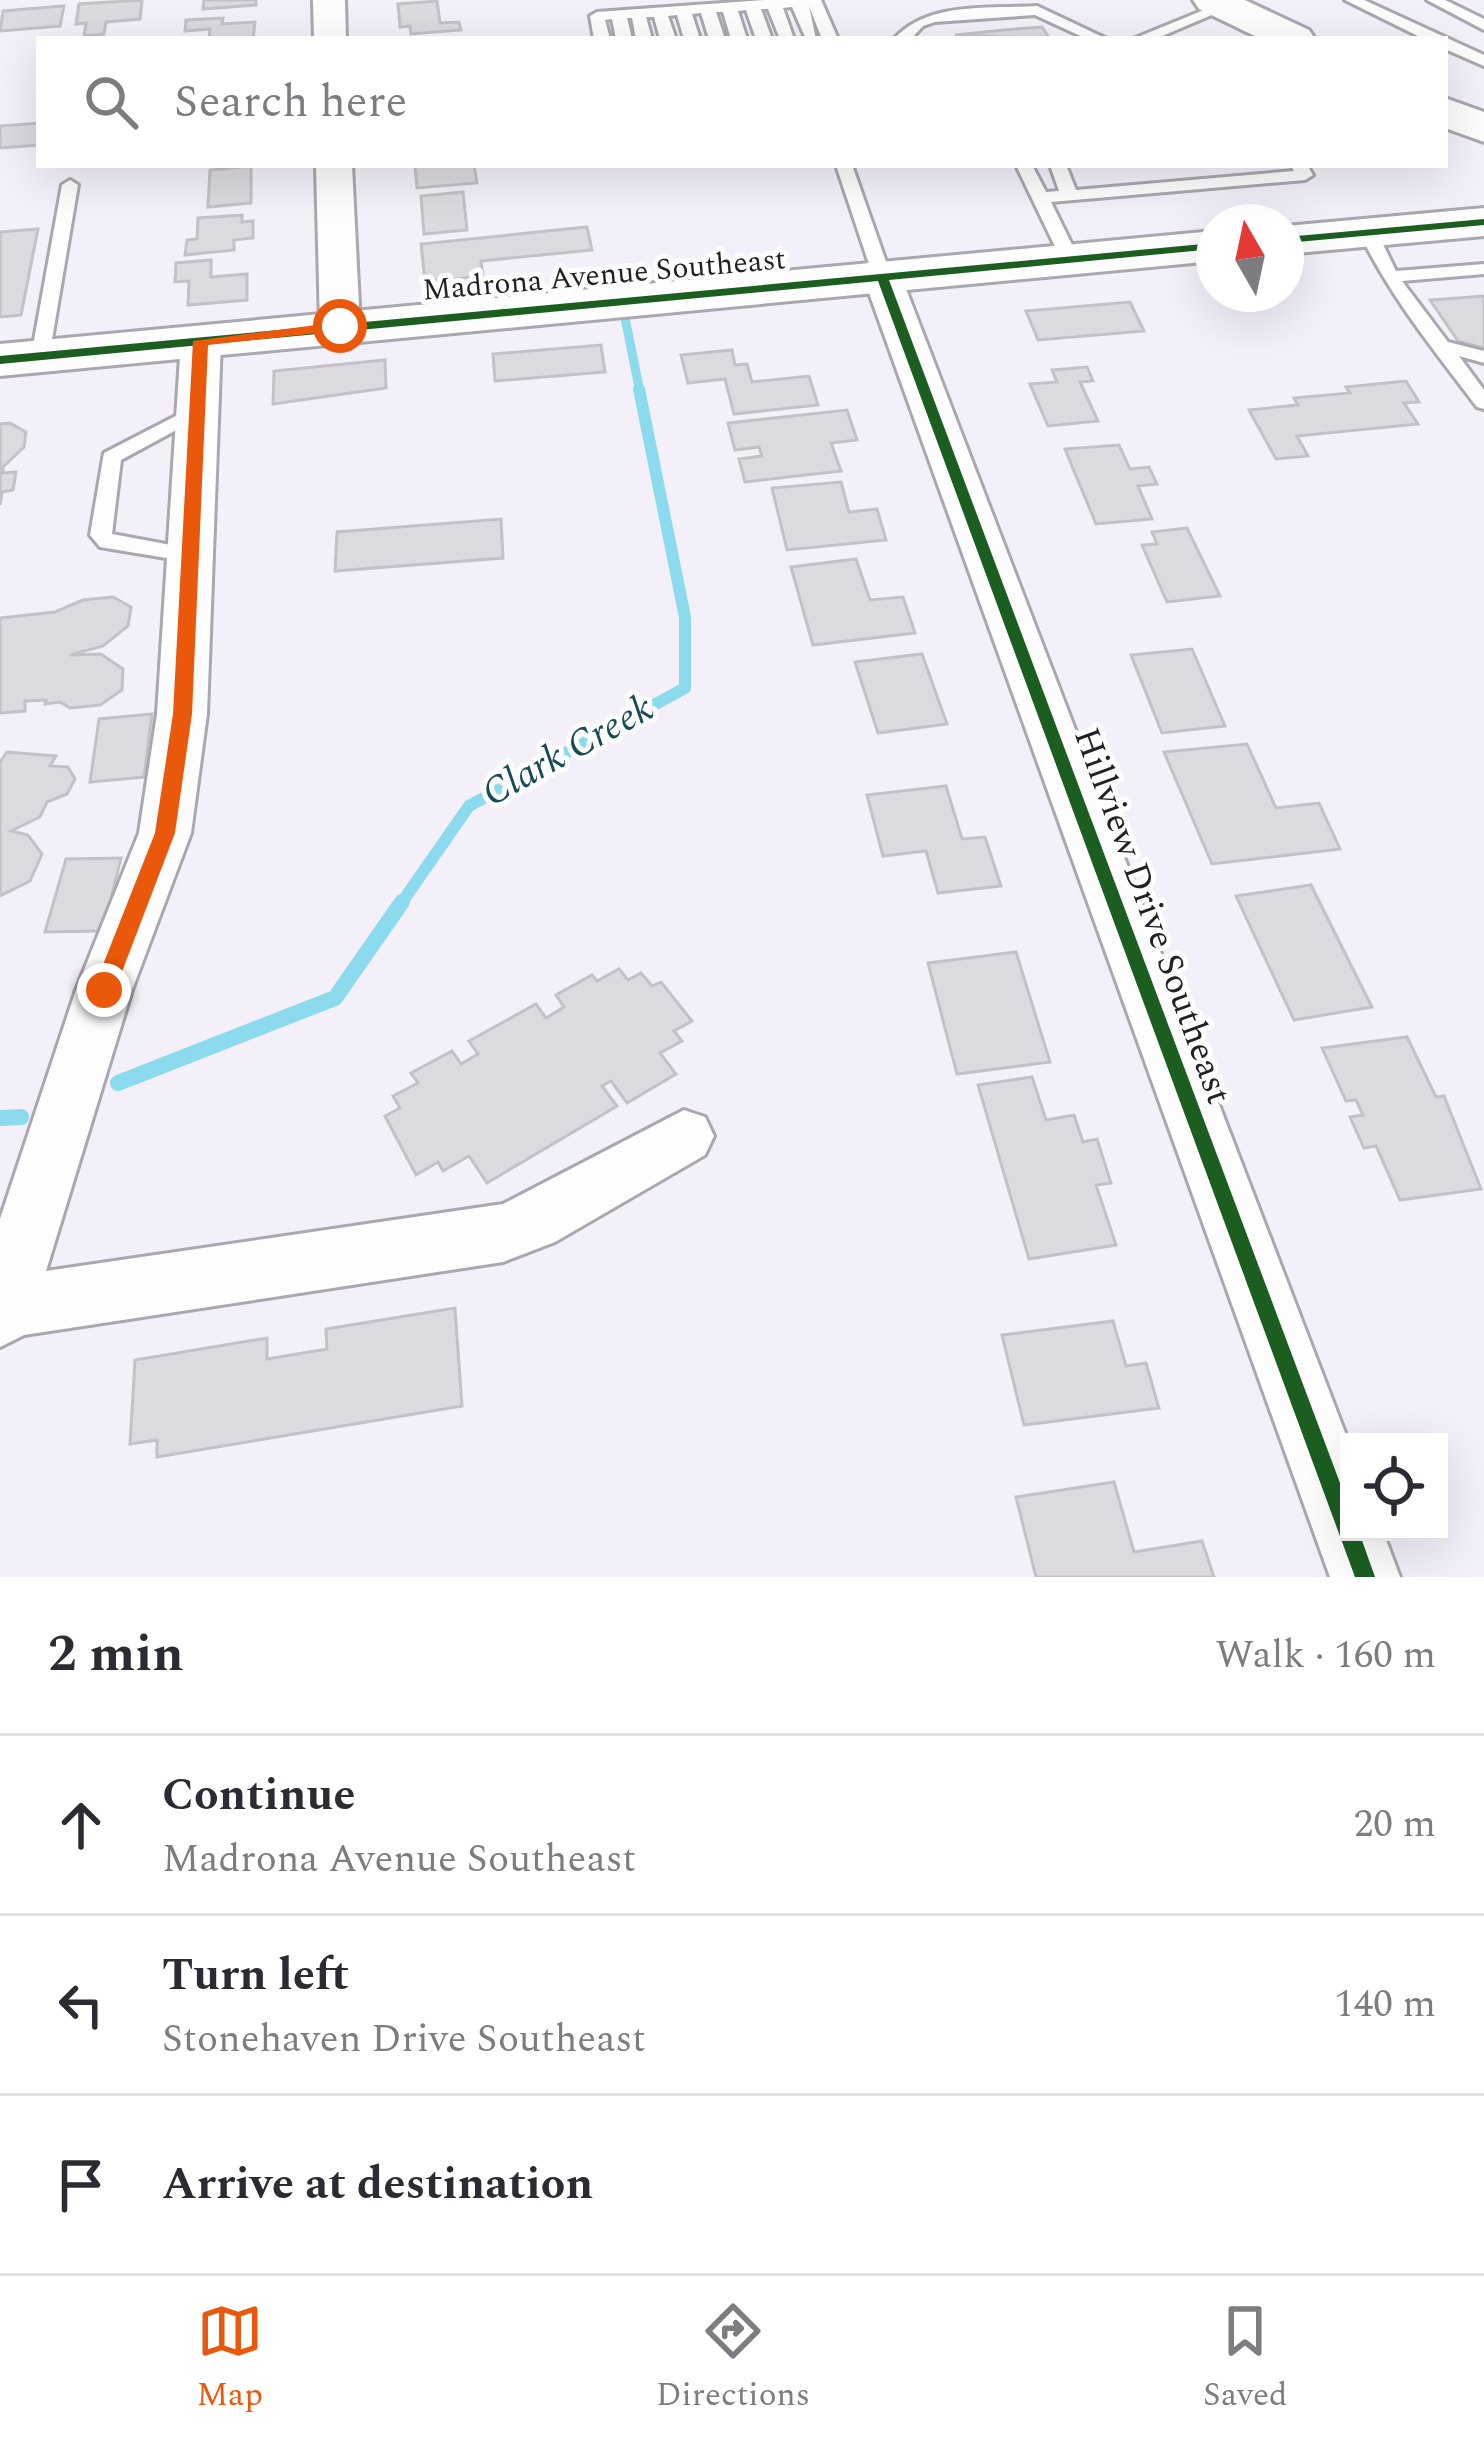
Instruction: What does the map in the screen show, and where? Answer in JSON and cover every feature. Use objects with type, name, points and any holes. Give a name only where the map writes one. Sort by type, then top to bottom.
[{"type":"main road","points":[[1219,3],[1288,36]]},
{"type":"main road","points":[[1448,112],[1484,129]]},
{"type":"main road","points":[[1304,238],[1484,222]]},
{"type":"main road","name":"Madrona Avenue Southeast","points":[[20,358],[1196,248]]},
{"type":"street","points":[[329,0],[330,36]]},
{"type":"street","points":[[334,168],[340,326]]},
{"type":"street","name":"Hillview Drive Southeast","points":[[882,276],[1365,1577]]},
{"type":"street","points":[[201,341],[182,714],[165,833],[104,990],[1,1312],[490,1237],[533,1222],[684,1136]]},
{"type":"lane","points":[[1352,0],[1430,36]]},
{"type":"lane","points":[[1434,0],[1484,25]]},
{"type":"lane","points":[[601,36],[597,16],[809,1]]},
{"type":"lane","points":[[809,1],[811,36]]},
{"type":"lane","points":[[809,1],[828,36]]},
{"type":"lane","points":[[1148,36],[1219,3]]},
{"type":"lane","points":[[740,36],[743,4]]},
{"type":"lane","points":[[743,4],[762,36]]},
{"type":"lane","points":[[774,4],[787,36]]},
{"type":"lane","points":[[707,8],[716,36]]},
{"type":"lane","points":[[683,10],[691,36]]},
{"type":"lane","points":[[905,36],[918,23],[933,18],[1037,10],[1092,36]]},
{"type":"lane","points":[[660,12],[667,36]]},
{"type":"lane","points":[[638,13],[643,36]]},
{"type":"lane","points":[[619,15],[623,36]]},
{"type":"lane","points":[[931,36],[948,28],[1056,20]]},
{"type":"lane","points":[[1448,44],[1484,61]]},
{"type":"lane","points":[[845,168],[882,276]]},
{"type":"lane","points":[[1025,168],[1070,259]]},
{"type":"lane","points":[[1063,168],[1097,187]]},
{"type":"lane","points":[[1040,198],[1097,187],[1306,175],[1301,168]]},
{"type":"lane","points":[[20,358],[70,185]]},
{"type":"lane","points":[[1368,232],[1390,277],[1484,404]]},
{"type":"lane","points":[[1390,277],[1484,269]]},
{"type":"lane","points":[[1438,344],[1484,357]]},
{"type":"lane","points":[[190,555],[107,542],[101,535],[111,457],[197,411]]},
{"type":"building","points":[[142,0],[140,19],[106,22],[104,34],[84,36],[86,23],[76,24],[79,4]]},
{"type":"building","points":[[204,0],[256,0],[256,5],[203,9]]},
{"type":"building","points":[[437,1],[440,23],[459,22],[461,30],[411,34],[410,26],[400,27],[398,4]]},
{"type":"building","points":[[64,6],[60,26],[0,31],[3,11]]},
{"type":"building","points":[[186,20],[255,22],[253,36],[209,36],[210,29],[185,31]]},
{"type":"building","points":[[1042,27],[1048,36],[955,35]]},
{"type":"building","points":[[36,123],[36,145],[0,148],[0,126]]},
{"type":"building","points":[[251,168],[251,203],[208,207],[210,170]]},
{"type":"building","points":[[415,168],[474,168],[477,183],[417,188]]},
{"type":"building","points":[[463,192],[467,230],[424,234],[421,196]]},
{"type":"building","points":[[242,215],[242,222],[253,221],[253,238],[234,240],[234,250],[185,255],[187,240],[197,239],[198,218]]},
{"type":"building","points":[[587,227],[592,250],[481,261],[483,276],[425,282],[421,244]]},
{"type":"building","points":[[38,229],[21,315],[0,317],[0,232]]},
{"type":"building","points":[[211,260],[211,277],[247,274],[247,300],[188,305],[189,281],[175,282],[176,263]]},
{"type":"building","points":[[1484,296],[1484,348],[1458,341],[1430,300]]},
{"type":"building","points":[[1130,302],[1144,331],[1038,340],[1026,311]]},
{"type":"building","points":[[601,345],[605,372],[495,381],[493,354]]},
{"type":"building","points":[[732,350],[735,365],[747,364],[752,382],[809,376],[818,405],[734,414],[725,379],[688,383],[681,355]]},
{"type":"building","points":[[385,360],[386,388],[273,404],[274,371]]},
{"type":"building","points":[[1087,367],[1093,381],[1080,382],[1098,421],[1048,426],[1030,384],[1057,382],[1052,370]]},
{"type":"building","points":[[1406,381],[1419,402],[1404,403],[1418,424],[1297,436],[1308,456],[1276,459],[1249,410],[1298,405],[1294,398],[1350,393],[1346,387]]},
{"type":"building","points":[[847,410],[857,440],[831,443],[841,471],[745,482],[739,459],[762,456],[759,447],[735,450],[728,423]]},
{"type":"building","points":[[10,423],[26,432],[24,447],[3,467],[3,473],[16,472],[13,490],[2,492],[0,505],[0,424]]},
{"type":"building","points":[[1119,445],[1130,469],[1149,467],[1157,484],[1138,486],[1152,519],[1096,524],[1065,449]]},
{"type":"building","points":[[841,482],[849,512],[877,509],[886,540],[787,550],[772,488]]},
{"type":"building","points":[[501,519],[503,558],[335,571],[337,532]]},
{"type":"building","points":[[1187,528],[1220,596],[1167,602],[1142,545],[1157,544],[1152,532]]},
{"type":"building","points":[[856,559],[870,600],[903,597],[915,633],[813,645],[791,567]]},
{"type":"building","points":[[113,597],[131,607],[128,626],[103,646],[70,655],[101,654],[123,669],[122,690],[100,705],[70,708],[60,702],[25,701],[25,711],[0,713],[0,618],[55,612],[83,600]]},
{"type":"building","points":[[1192,649],[1225,726],[1162,733],[1131,655]]},
{"type":"building","points":[[922,654],[947,724],[878,733],[855,662]]},
{"type":"building","points":[[152,714],[144,777],[90,782],[99,719]]},
{"type":"building","points":[[1247,744],[1276,808],[1319,803],[1340,849],[1212,864],[1164,752]]},
{"type":"building","points":[[7,752],[56,756],[50,766],[68,767],[75,779],[67,794],[47,802],[40,817],[11,831],[28,835],[42,854],[30,881],[0,896],[0,762]]},
{"type":"building","points":[[946,786],[962,839],[985,837],[1001,886],[938,893],[926,851],[883,856],[867,795]]},
{"type":"building","points":[[121,858],[103,931],[45,932],[66,859]]},
{"type":"building","points":[[1311,885],[1372,1007],[1294,1020],[1236,896]]},
{"type":"building","points":[[1016,952],[1050,1062],[957,1074],[928,963]]},
{"type":"building","points":[[619,969],[628,980],[641,973],[652,986],[661,982],[692,1021],[674,1031],[682,1041],[660,1053],[676,1074],[627,1103],[611,1081],[602,1086],[617,1106],[487,1183],[469,1156],[443,1171],[438,1162],[416,1175],[385,1116],[400,1108],[393,1096],[418,1083],[411,1073],[452,1051],[461,1064],[478,1054],[469,1041],[536,1004],[546,1018],[564,1007],[556,995],[592,975],[597,981]]},
{"type":"building","points":[[1407,1037],[1436,1097],[1444,1096],[1481,1189],[1400,1200],[1376,1146],[1364,1148],[1350,1117],[1363,1115],[1356,1100],[1346,1101],[1322,1048]]},
{"type":"building","points":[[1032,1077],[1046,1120],[1074,1115],[1083,1142],[1097,1139],[1111,1183],[1096,1185],[1116,1245],[1029,1259],[978,1085]]},
{"type":"building","points":[[455,1308],[462,1406],[157,1457],[157,1440],[130,1444],[135,1360],[267,1338],[267,1359],[327,1349],[326,1329]]},
{"type":"building","points":[[1113,1321],[1126,1366],[1146,1363],[1159,1408],[1024,1425],[1002,1335]]},
{"type":"building","points":[[1114,1482],[1134,1552],[1202,1541],[1214,1577],[1036,1577],[1016,1497]]},
{"type":"waterway","name":"Clark Creek","points":[[625,318],[640,392]]},
{"type":"waterway","name":"Clark Creek","points":[[400,905],[469,806],[685,688],[685,617],[639,389]]},
{"type":"waterway","name":"Clark Creek","points":[[118,1083],[335,998],[402,902]]},
{"type":"waterway","name":"Clark Creek","points":[[0,1118],[21,1117]]},
{"type":"cycle path","points":[[1304,238],[1484,222]]},
{"type":"cycle path","points":[[0,360],[1196,248]]},
{"type":"cycle path","points":[[882,276],[1365,1577]]},
{"type":"route","points":[[104,990],[155,870],[165,833],[182,714],[201,341],[340,326]]}]
